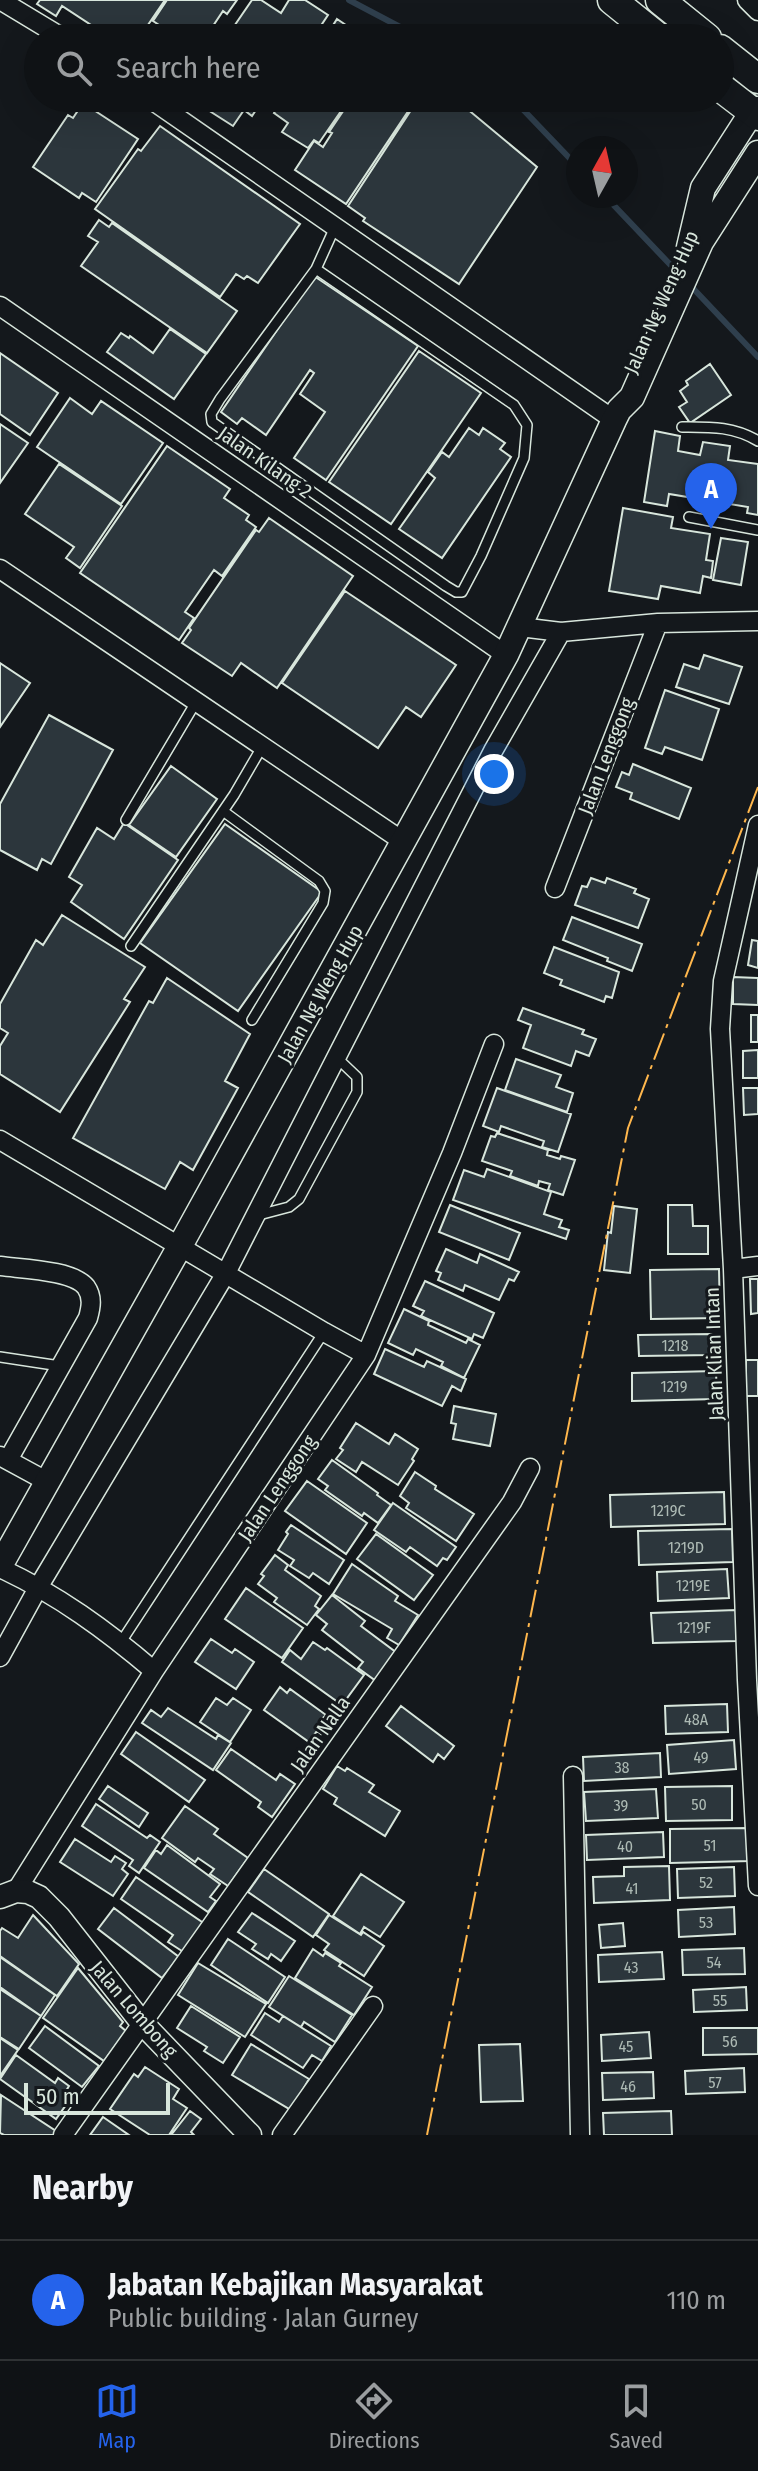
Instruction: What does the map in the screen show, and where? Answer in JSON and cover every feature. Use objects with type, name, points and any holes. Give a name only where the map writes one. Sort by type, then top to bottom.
[{"type":"main road","points":[[612,0],[642,24]]},
{"type":"main road","points":[[660,0],[690,24]]},
{"type":"main road","points":[[734,60],[758,79]]},
{"type":"main road","points":[[734,97],[756,112]]},
{"type":"main road","name":"Jalan Ng Weng Hup","points":[[697,240],[703,188],[756,112]]},
{"type":"main road","name":"Jalan Ng Weng Hup","points":[[0,1567],[506,655],[616,415],[620,392],[662,320],[697,240],[758,153]]},
{"type":"street","points":[[0,0],[40,24]]},
{"type":"street","points":[[747,0],[758,11]]},
{"type":"street","points":[[169,112],[616,415]]},
{"type":"street","name":"Jalan Kilang 2","points":[[0,306],[506,655]]},
{"type":"street","points":[[0,569],[404,842]]},
{"type":"street","points":[[520,627],[561,632],[658,623],[758,621]]},
{"type":"street","name":"Jalan Lenggong","points":[[555,888],[658,623]]},
{"type":"street","points":[[0,1657],[39,1586],[226,1273],[493,751],[561,632]]},
{"type":"street","name":"Jalan Klian Intan","points":[[758,825],[728,954],[721,1002],[752,1680],[758,1886]]},
{"type":"street","name":"Jalan Lenggong","points":[[8,1894],[366,1355],[452,1153],[494,1044]]},
{"type":"street","points":[[0,1140],[366,1355]]},
{"type":"street","points":[[0,1266],[74,1278],[87,1288],[92,1302],[88,1318],[61,1366],[4,1458],[48,1482]]},
{"type":"street","points":[[733,1269],[758,1266]]},
{"type":"street","name":"Jalan Nalla","points":[[63,2135],[512,1502],[530,1468]]},
{"type":"street","points":[[0,1567],[39,1586],[121,1642],[154,1671]]},
{"type":"street","points":[[573,1776],[580,2135]]},
{"type":"street","name":"Jalan Lombong","points":[[8,1894],[28,1892],[39,1897],[59,1917],[142,2023],[250,2135]]},
{"type":"street","points":[[282,2135],[373,2006]]},
{"type":"lane","points":[[316,269],[514,405],[527,425],[524,458],[462,592],[446,586],[212,422],[211,414],[220,399],[316,269],[335,227]]},
{"type":"lane","points":[[682,427],[721,427],[758,441]]},
{"type":"lane","points":[[689,517],[758,530]]},
{"type":"lane","points":[[126,820],[196,702]]},
{"type":"lane","points":[[131,946],[223,811],[262,747]]},
{"type":"lane","points":[[223,811],[319,881],[325,891],[323,903],[252,1020]]},
{"type":"lane","points":[[255,1216],[289,1207],[299,1199],[357,1092],[357,1077],[336,1057]]},
{"type":"lane","points":[[121,1642],[324,1332]]},
{"type":"lane","points":[[0,1357],[61,1366]]},
{"type":"building","points":[[40,0],[165,0],[149,24],[90,24],[62,6],[56,16],[37,4]]},
{"type":"building","points":[[167,0],[237,0],[227,14],[223,11],[214,24],[158,24],[153,21]]},
{"type":"building","points":[[252,0],[261,0],[281,13],[289,0],[305,0],[328,15],[322,24],[236,24]]},
{"type":"building","points":[[77,112],[97,112],[138,139],[96,202],[82,193],[79,198],[33,167],[68,115],[73,118]]},
{"type":"building","points":[[211,112],[243,112],[233,126]]},
{"type":"building","points":[[340,112],[319,143],[314,140],[308,148],[282,132],[288,123],[274,113]]},
{"type":"building","points":[[343,112],[408,112],[346,204],[295,170],[314,141],[323,147],[332,133],[329,132]]},
{"type":"building","points":[[410,112],[471,112],[537,167],[459,284],[363,221],[365,218],[348,206]]},
{"type":"building","points":[[160,126],[300,224],[258,283],[236,274],[220,297],[95,209],[138,149],[141,151]]},
{"type":"building","points":[[99,220],[109,227],[112,223],[237,311],[207,353],[81,266],[98,242],[88,236]]},
{"type":"building","points":[[314,276],[418,346],[326,480],[294,458],[325,412],[300,394],[314,373],[310,370],[266,435],[242,418],[237,424],[221,412]]},
{"type":"building","points":[[170,329],[206,354],[174,399],[107,352],[121,333],[153,353]]},
{"type":"building","points":[[419,351],[481,393],[391,524],[329,482]]},
{"type":"building","points":[[0,353],[58,393],[30,435],[0,414]]},
{"type":"building","points":[[710,364],[731,395],[690,423],[679,407],[687,402],[680,391],[688,385],[686,381]]},
{"type":"building","points":[[70,398],[92,414],[101,401],[163,443],[121,504],[37,447]]},
{"type":"building","points":[[0,424],[28,443],[0,483]]},
{"type":"building","points":[[469,428],[479,435],[483,428],[505,443],[500,449],[511,457],[442,558],[399,529],[435,478],[428,472],[442,452],[449,457]]},
{"type":"building","points":[[655,431],[680,436],[678,451],[700,455],[703,442],[730,446],[728,460],[758,464],[758,515],[747,513],[748,507],[669,494],[667,506],[644,502]]},
{"type":"building","points":[[167,446],[230,489],[224,498],[249,515],[246,520],[256,527],[222,576],[214,570],[185,612],[194,618],[179,640],[80,573]]},
{"type":"building","points":[[59,464],[122,506],[80,568],[66,558],[74,547],[25,514]]},
{"type":"building","points":[[623,508],[673,517],[671,528],[710,534],[706,560],[713,561],[711,578],[703,576],[700,593],[661,586],[658,599],[609,591]]},
{"type":"building","points":[[269,518],[353,576],[277,688],[241,663],[232,676],[182,643],[256,530],[259,532]]},
{"type":"building","points":[[721,538],[748,542],[741,585],[713,580]]},
{"type":"building","points":[[345,591],[456,665],[421,717],[406,707],[378,748],[282,683]]},
{"type":"building","points":[[704,655],[742,667],[729,704],[676,687],[684,664],[699,669]]},
{"type":"building","points":[[0,663],[30,683],[0,727]]},
{"type":"building","points":[[665,690],[719,709],[702,760],[665,747],[662,754],[645,748]]},
{"type":"building","points":[[49,715],[113,750],[51,864],[42,859],[37,870],[0,850],[0,804]]},
{"type":"building","points":[[633,764],[691,788],[679,819],[630,799],[632,793],[616,787],[622,772],[629,775]]},
{"type":"building","points":[[171,766],[217,799],[176,857],[129,825]]},
{"type":"building","points":[[124,823],[178,860],[124,939],[71,902],[82,885],[69,877],[97,828],[114,839]]},
{"type":"building","points":[[225,824],[322,892],[238,1011],[140,943]]},
{"type":"building","points":[[591,878],[605,883],[607,878],[636,889],[634,893],[649,899],[638,928],[575,905],[582,886],[587,887]]},
{"type":"building","points":[[62,915],[145,967],[124,999],[130,1002],[60,1112],[0,1074],[0,1046],[8,1033],[0,1028],[0,1004],[36,940],[43,945]]},
{"type":"building","points":[[572,917],[642,944],[632,971],[563,940]]},
{"type":"building","points":[[752,940],[758,941],[758,968],[748,965]]},
{"type":"building","points":[[554,947],[619,972],[612,998],[606,996],[604,1002],[560,985],[562,980],[544,973]]},
{"type":"building","points":[[733,977],[758,978],[758,1005],[733,1004]]},
{"type":"building","points":[[167,978],[250,1034],[225,1081],[238,1088],[193,1170],[180,1162],[165,1189],[73,1138],[149,1001],[153,1003]]},
{"type":"building","points":[[523,1008],[584,1030],[582,1034],[596,1039],[589,1056],[576,1051],[571,1066],[523,1048],[531,1025],[518,1020]]},
{"type":"building","points":[[751,1015],[758,1015],[758,1042],[751,1042]]},
{"type":"building","points":[[758,1050],[758,1078],[743,1078],[743,1051]]},
{"type":"building","points":[[516,1059],[561,1075],[556,1087],[573,1093],[567,1112],[505,1090]]},
{"type":"building","points":[[497,1088],[571,1114],[558,1152],[542,1147],[544,1141],[501,1126],[499,1132],[483,1126]]},
{"type":"building","points":[[743,1088],[758,1088],[758,1114],[744,1115]]},
{"type":"building","points":[[497,1133],[548,1150],[547,1155],[575,1160],[563,1195],[548,1190],[550,1184],[539,1181],[538,1186],[510,1176],[512,1171],[482,1161],[491,1136],[495,1137]]},
{"type":"building","points":[[487,1169],[551,1192],[544,1214],[562,1220],[559,1227],[569,1230],[566,1239],[453,1200],[464,1170],[484,1177]]},
{"type":"building","points":[[450,1205],[520,1233],[509,1260],[439,1232]]},
{"type":"building","points":[[668,1205],[692,1205],[693,1226],[708,1226],[708,1254],[668,1254]]},
{"type":"building","points":[[614,1206],[637,1209],[630,1273],[604,1270]]},
{"type":"building","points":[[446,1249],[477,1263],[480,1254],[519,1272],[514,1281],[509,1279],[499,1300],[465,1285],[463,1291],[438,1280],[441,1273],[436,1271]]},
{"type":"building","points":[[719,1269],[720,1318],[651,1319],[650,1270]]},
{"type":"building","points":[[750,1279],[758,1279],[758,1313],[751,1314]]},
{"type":"building","points":[[425,1281],[494,1313],[483,1338],[474,1334],[472,1339],[421,1316],[424,1311],[413,1306]]},
{"type":"building","points":[[404,1309],[429,1321],[428,1325],[466,1343],[468,1339],[480,1345],[464,1378],[441,1366],[443,1362],[416,1349],[413,1355],[388,1343]]},
{"type":"building","points":[[712,1334],[712,1355],[639,1356],[638,1335]]},
{"type":"building","points":[[385,1349],[424,1367],[427,1361],[466,1379],[461,1391],[452,1386],[442,1406],[374,1374]]},
{"type":"building","points":[[746,1360],[758,1360],[758,1396],[746,1396]]},
{"type":"building","points":[[716,1371],[717,1399],[632,1401],[632,1373]]},
{"type":"building","points":[[454,1406],[496,1414],[490,1446],[453,1439],[456,1424],[451,1423]]},
{"type":"building","points":[[356,1423],[389,1444],[395,1434],[418,1449],[398,1485],[362,1462],[356,1472],[336,1459]]},
{"type":"building","points":[[332,1460],[391,1505],[378,1523],[364,1513],[362,1516],[325,1490],[328,1486],[318,1479]]},
{"type":"building","points":[[415,1472],[474,1514],[456,1541],[406,1508],[409,1503],[400,1496]]},
{"type":"building","points":[[307,1481],[367,1523],[346,1554],[285,1511]]},
{"type":"building","points":[[724,1492],[725,1524],[611,1527],[610,1495]]},
{"type":"building","points":[[393,1503],[456,1547],[447,1560],[443,1558],[437,1566],[410,1547],[406,1552],[374,1530]]},
{"type":"building","points":[[291,1525],[344,1560],[329,1584],[313,1573],[309,1578],[290,1566],[294,1560],[278,1550]]},
{"type":"building","points":[[732,1529],[733,1562],[639,1565],[638,1531]]},
{"type":"building","points":[[376,1534],[433,1575],[414,1600],[357,1559]]},
{"type":"building","points":[[275,1555],[288,1565],[285,1570],[321,1596],[315,1606],[319,1609],[307,1625],[274,1602],[277,1598],[258,1584],[264,1576],[261,1574]]},
{"type":"building","points":[[352,1564],[398,1596],[395,1601],[418,1615],[399,1645],[387,1638],[392,1629],[333,1594]]},
{"type":"building","points":[[727,1569],[729,1598],[658,1601],[657,1572]]},
{"type":"building","points":[[246,1588],[303,1628],[282,1658],[225,1619]]},
{"type":"building","points":[[332,1595],[365,1621],[361,1626],[397,1653],[376,1681],[358,1668],[363,1662],[322,1630],[327,1624],[316,1615]]},
{"type":"building","points":[[736,1610],[737,1641],[653,1643],[651,1613]]},
{"type":"building","points":[[211,1639],[232,1653],[235,1649],[254,1662],[236,1689],[195,1662]]},
{"type":"building","points":[[313,1642],[325,1650],[327,1648],[364,1675],[342,1705],[282,1662],[290,1650],[301,1659]]},
{"type":"building","points":[[280,1687],[287,1693],[290,1689],[326,1715],[323,1718],[329,1723],[321,1734],[317,1731],[309,1742],[264,1710]]},
{"type":"building","points":[[216,1698],[227,1705],[233,1698],[251,1710],[230,1742],[200,1722]]},
{"type":"building","points":[[727,1704],[728,1732],[666,1734],[665,1706]]},
{"type":"building","points":[[401,1706],[454,1746],[444,1759],[438,1754],[433,1762],[386,1726]]},
{"type":"building","points":[[168,1708],[216,1739],[218,1735],[231,1743],[213,1770],[142,1723],[151,1710],[161,1717]]},
{"type":"building","points":[[136,1732],[205,1780],[189,1802],[121,1754]]},
{"type":"building","points":[[734,1740],[736,1769],[669,1774],[667,1745]]},
{"type":"building","points":[[231,1749],[276,1780],[280,1774],[295,1784],[272,1817],[258,1807],[261,1802],[216,1770]]},
{"type":"building","points":[[660,1753],[661,1777],[584,1781],[583,1757]]},
{"type":"building","points":[[337,1766],[345,1771],[347,1768],[374,1785],[369,1792],[400,1811],[385,1836],[334,1804],[337,1798],[323,1789]]},
{"type":"building","points":[[108,1786],[148,1813],[139,1827],[99,1799]]},
{"type":"building","points":[[732,1786],[732,1820],[666,1821],[665,1787]]},
{"type":"building","points":[[656,1789],[658,1818],[586,1821],[584,1792]]},
{"type":"building","points":[[96,1804],[147,1838],[150,1835],[160,1842],[139,1873],[129,1866],[133,1860],[82,1826]]},
{"type":"building","points":[[185,1806],[218,1829],[214,1834],[248,1858],[228,1886],[210,1874],[214,1869],[198,1858],[195,1862],[162,1838]]},
{"type":"building","points":[[749,1828],[750,1861],[670,1863],[670,1829]]},
{"type":"building","points":[[663,1832],[664,1857],[587,1860],[586,1835]]},
{"type":"building","points":[[75,1839],[111,1862],[115,1856],[126,1863],[122,1869],[128,1874],[113,1896],[60,1862]]},
{"type":"building","points":[[167,1845],[220,1884],[210,1897],[216,1901],[208,1912],[144,1868],[156,1850],[161,1854]]},
{"type":"building","points":[[669,1866],[670,1900],[594,1903],[593,1877],[624,1876],[624,1867]]},
{"type":"building","points":[[734,1867],[735,1896],[678,1898],[677,1869]]},
{"type":"building","points":[[264,1869],[329,1914],[313,1937],[248,1892]]},
{"type":"building","points":[[361,1874],[404,1902],[380,1937],[364,1927],[360,1934],[333,1916]]},
{"type":"building","points":[[136,1877],[205,1924],[185,1953],[168,1942],[173,1935],[121,1899]]},
{"type":"building","points":[[734,1907],[735,1934],[679,1937],[678,1910]]},
{"type":"building","points":[[114,1908],[179,1957],[162,1978],[98,1929]]},
{"type":"building","points":[[252,1913],[295,1941],[281,1961],[271,1954],[268,1959],[252,1949],[256,1944],[238,1932]]},
{"type":"building","points":[[33,1915],[79,1964],[57,1996],[0,1956],[2,1928],[18,1938]]},
{"type":"building","points":[[329,1915],[384,1946],[364,1976],[324,1950],[329,1944],[316,1935]]},
{"type":"building","points":[[623,1923],[625,1946],[601,1948],[599,1925]]},
{"type":"building","points":[[228,1939],[285,1977],[268,2003],[211,1965]]},
{"type":"building","points":[[744,1948],[745,1974],[683,1975],[682,1950]]},
{"type":"building","points":[[313,1949],[341,1963],[339,1966],[372,1987],[354,2015],[295,1978]]},
{"type":"building","points":[[662,1952],[664,1979],[599,1982],[598,1955]]},
{"type":"building","points":[[0,1957],[55,1995],[41,2016],[0,1987]]},
{"type":"building","points":[[198,1963],[266,2004],[245,2037],[178,1995]]},
{"type":"building","points":[[78,1968],[123,2022],[120,2026],[126,2031],[104,2061],[43,2018]]},
{"type":"building","points":[[289,1976],[352,2015],[335,2042],[304,2022],[301,2027],[269,2007]]},
{"type":"building","points":[[746,1987],[747,2010],[694,2012],[693,1990]]},
{"type":"building","points":[[0,1989],[41,2016],[19,2049],[0,2037]]},
{"type":"building","points":[[191,2006],[240,2037],[223,2063],[204,2051],[207,2047],[177,2028]]},
{"type":"building","points":[[265,2013],[279,2022],[283,2016],[331,2046],[322,2061],[312,2055],[303,2068],[251,2035]]},
{"type":"building","points":[[45,2026],[99,2066],[82,2087],[29,2048]]},
{"type":"building","points":[[703,2028],[758,2028],[758,2054],[703,2055]]},
{"type":"building","points":[[649,2032],[651,2058],[602,2061],[601,2035]]},
{"type":"building","points":[[0,2038],[18,2050],[0,2076]]},
{"type":"building","points":[[251,2044],[309,2079],[291,2110],[232,2075]]},
{"type":"building","points":[[520,2044],[523,2101],[481,2102],[479,2045]]},
{"type":"building","points":[[16,2055],[55,2083],[58,2078],[69,2086],[66,2091],[73,2095],[56,2119],[0,2079]]},
{"type":"building","points":[[145,2067],[179,2089],[173,2099],[187,2108],[169,2135],[150,2135],[110,2109],[134,2074],[138,2077]]},
{"type":"building","points":[[744,2068],[745,2092],[686,2094],[685,2071]]},
{"type":"building","points":[[653,2072],[654,2098],[603,2100],[602,2073]]},
{"type":"building","points":[[1,2095],[59,2133],[0,2133]]},
{"type":"building","points":[[190,2111],[201,2119],[191,2132],[194,2135],[171,2135]]},
{"type":"building","points":[[671,2111],[672,2135],[604,2135],[603,2113]]},
{"type":"building","points":[[103,2117],[129,2135],[90,2135]]},
{"type":"waterway","points":[[349,0],[394,24]]},
{"type":"waterway","points":[[525,112],[566,154]]},
{"type":"waterway","points":[[616,208],[680,275]]},
{"type":"waterway","points":[[688,283],[758,357]]},
{"type":"power","points":[[427,2135],[628,1128],[758,787]]},
{"type":"place","name":"Jabatan Kebajikan Masyarakat","points":[[711,529]]}]
